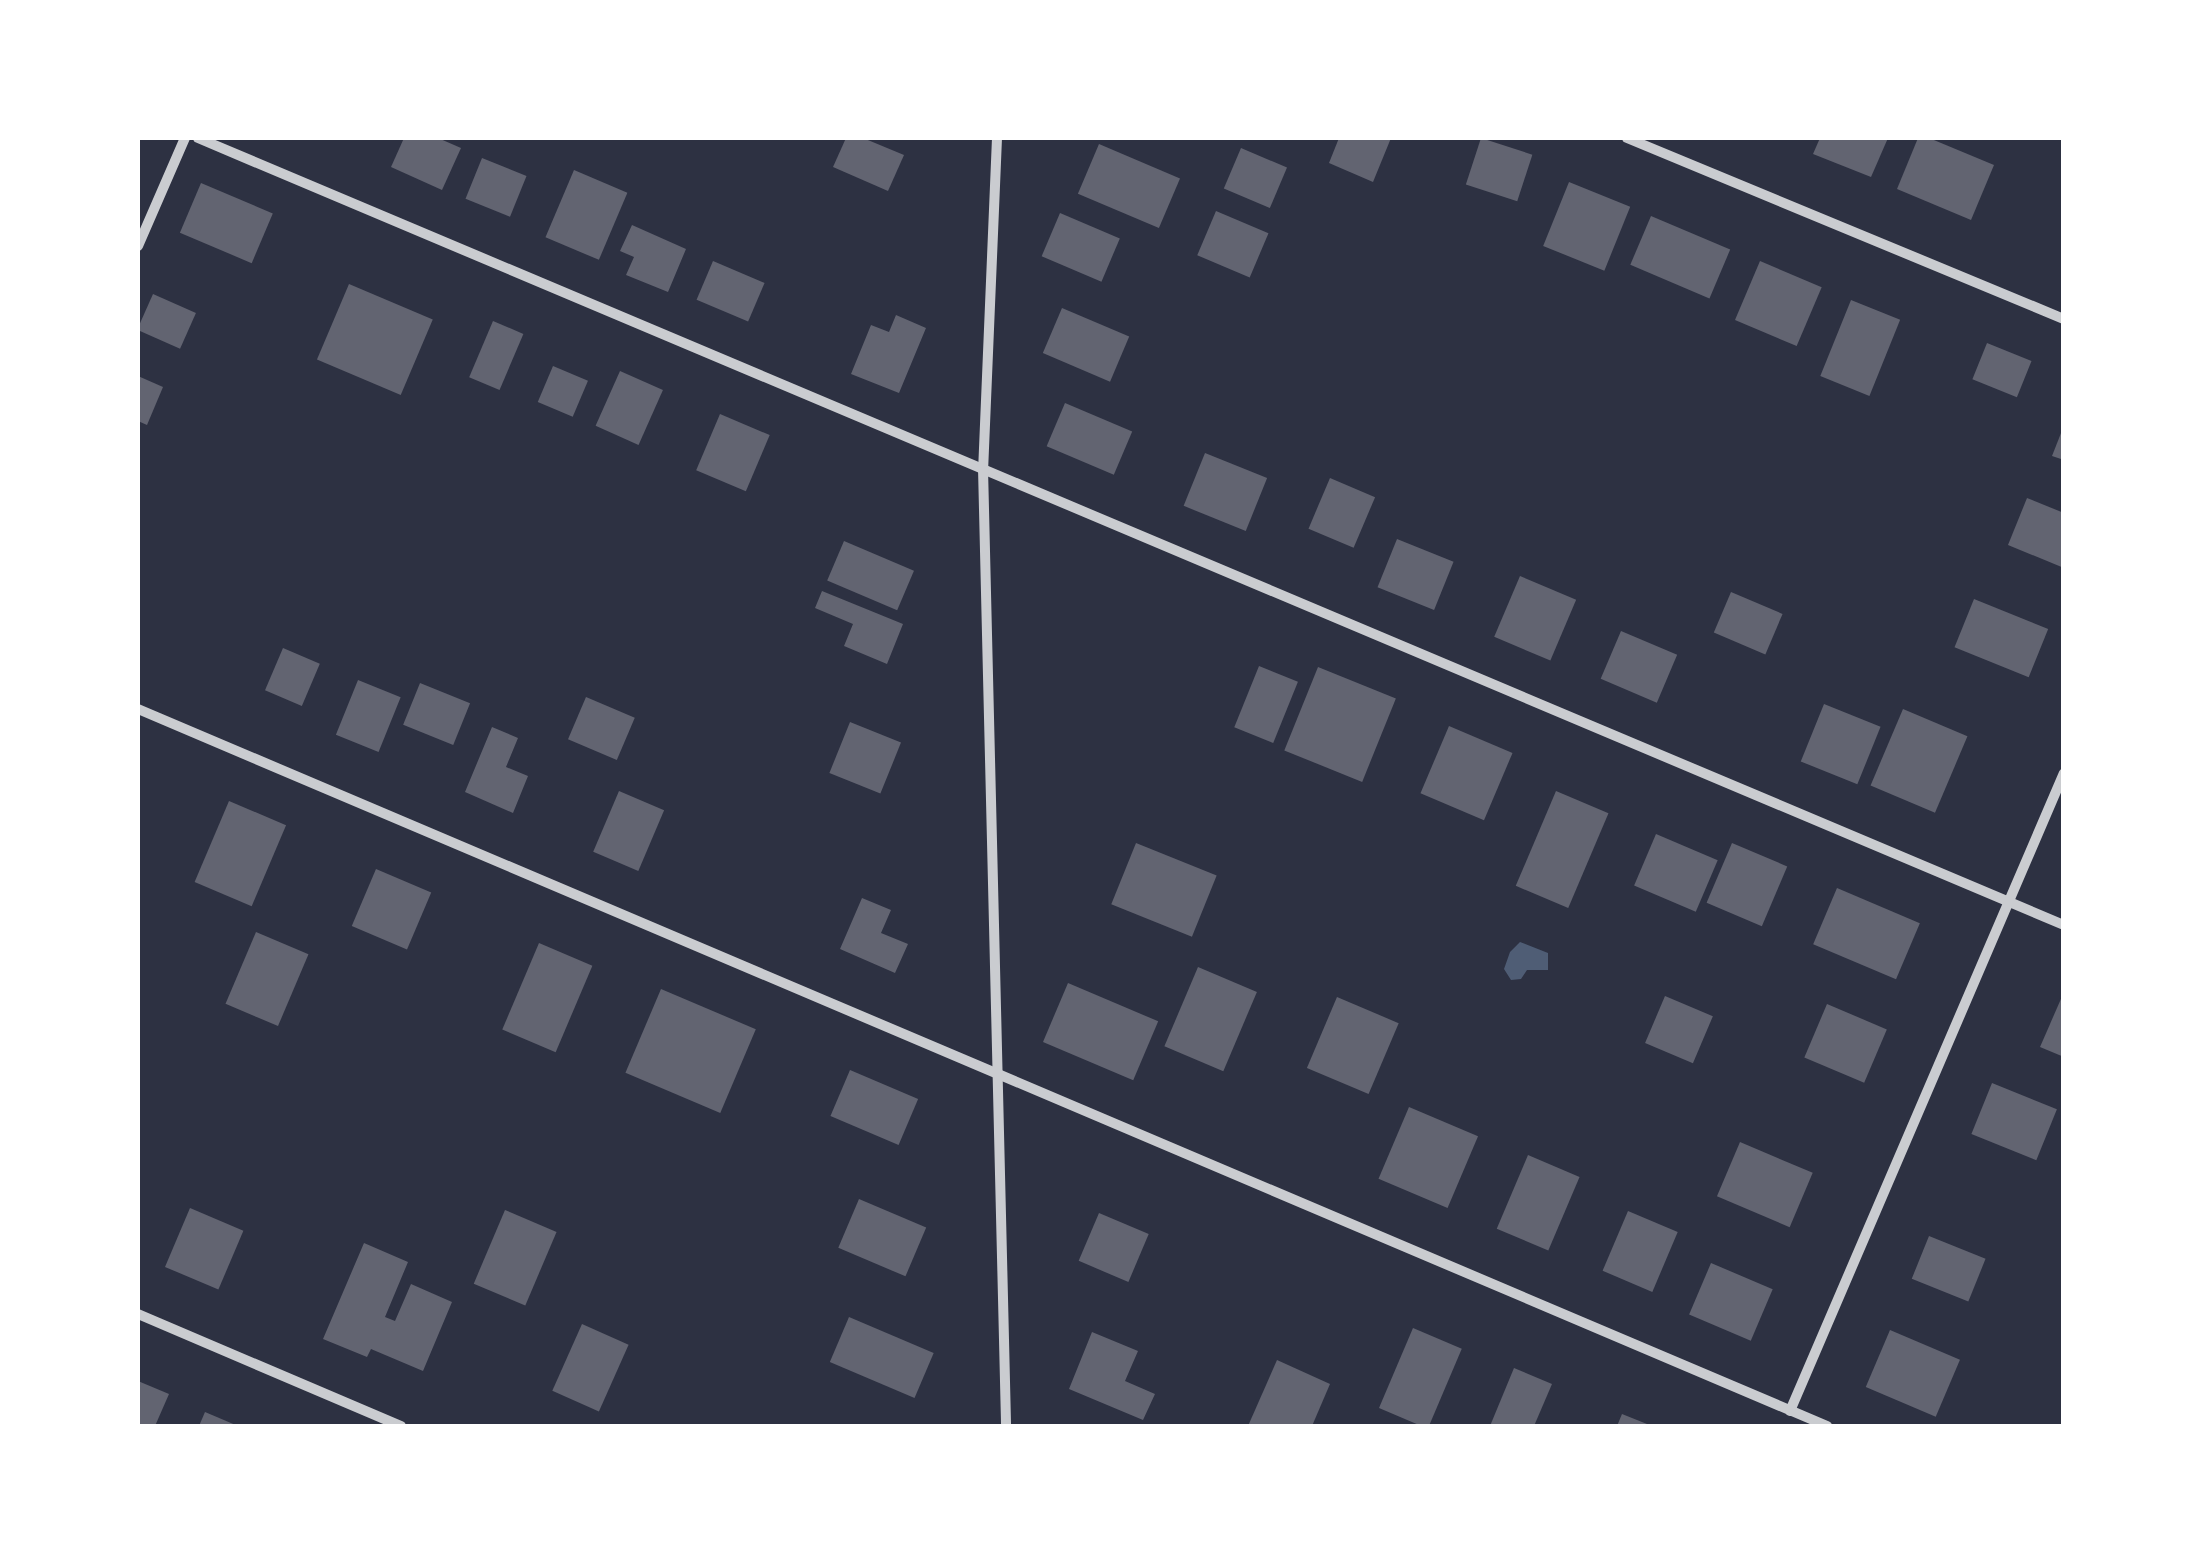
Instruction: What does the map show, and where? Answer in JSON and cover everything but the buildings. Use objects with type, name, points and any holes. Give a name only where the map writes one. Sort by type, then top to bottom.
[{"type":"street","points":[[138,246],[185,138]]},
{"type":"street","points":[[198,138],[2064,924]]},
{"type":"street","points":[[997,138],[984,468],[1006,1426]]},
{"type":"street","points":[[1627,138],[2064,319]]},
{"type":"street","points":[[138,708],[1827,1426]]},
{"type":"street","points":[[1790,1411],[2064,773]]},
{"type":"street","points":[[138,1314],[401,1426]]},
{"type":"water","points":[[1520,942],[1548,953],[1548,970],[1527,970],[1521,979],[1511,980],[1504,969],[1510,952]]}]
